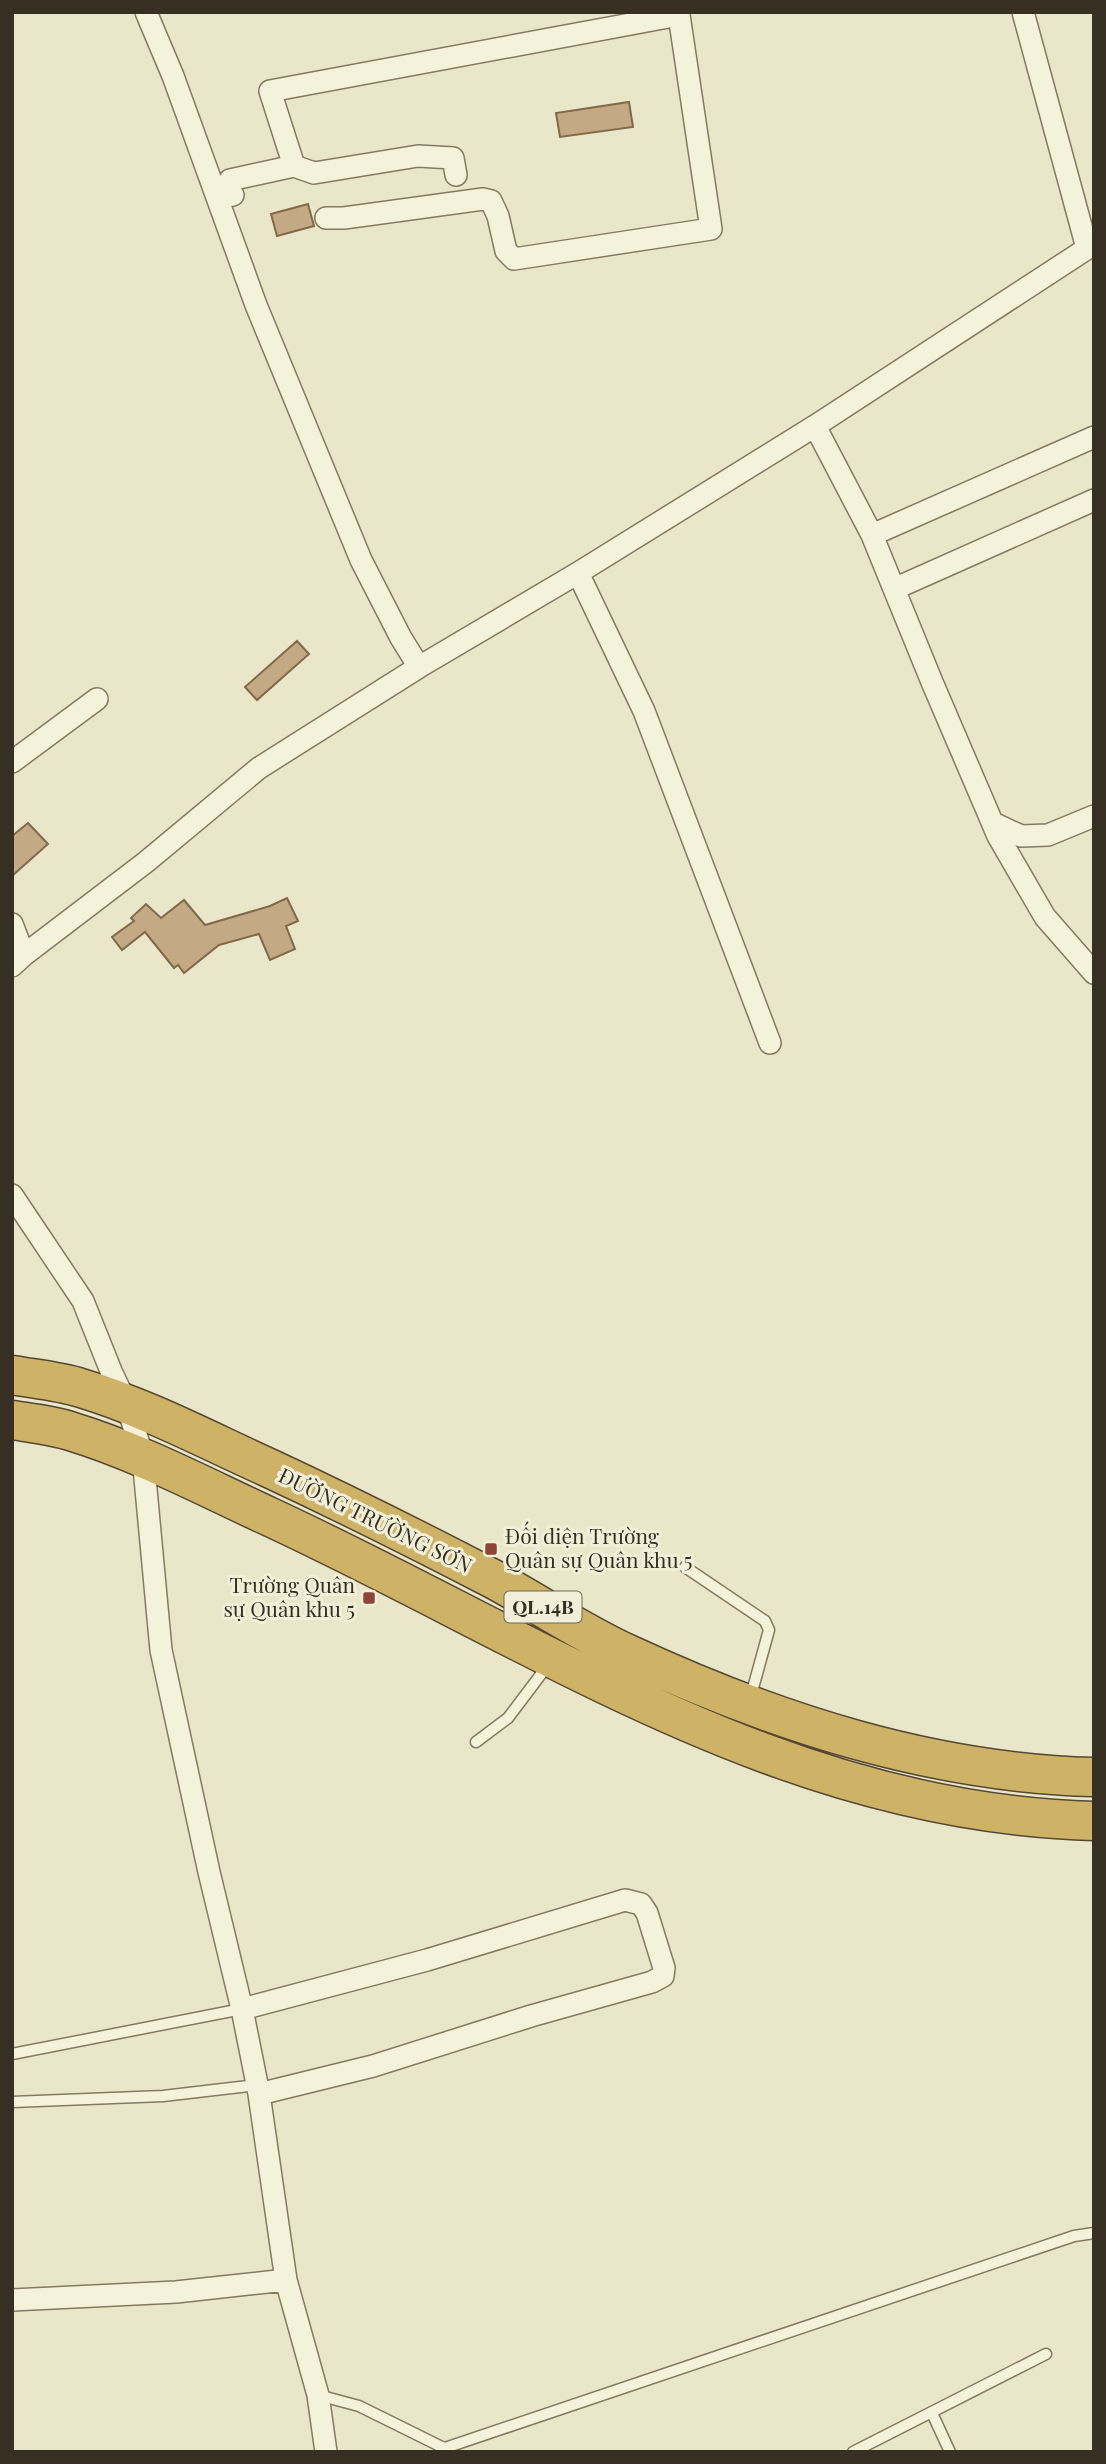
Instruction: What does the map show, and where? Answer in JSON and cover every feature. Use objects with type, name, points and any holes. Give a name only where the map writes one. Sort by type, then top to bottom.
[{"type":"highway","name":"ĐƯỜNG TRƯỜNG SƠN","points":[[12,1375],[79,1387],[161,1417],[355,1508],[496,1581],[625,1653],[749,1705],[823,1731],[939,1761],[1055,1776],[1094,1777]]},
{"type":"highway","name":"ĐƯỜNG TRƯỜNG SƠN","points":[[12,1420],[67,1430],[143,1457],[335,1548],[552,1660],[704,1730],[800,1767],[932,1804],[991,1814],[1094,1821]]},
{"type":"street","points":[[146,12],[173,76],[256,305],[361,560],[419,667]]},
{"type":"street","points":[[12,924],[18,960],[146,862],[259,768],[419,667],[578,573],[815,426],[1090,246],[1023,12]]},
{"type":"street","points":[[294,166],[270,92],[678,15],[711,229],[514,259],[506,251],[498,216],[491,201],[483,199],[344,218],[326,218]]},
{"type":"street","points":[[217,197],[233,195],[227,188],[230,180],[294,166],[314,173],[418,156],[453,158],[456,175]]},
{"type":"street","points":[[815,426],[872,535],[993,824],[1045,917],[1094,973]]},
{"type":"street","points":[[872,535],[1094,437]]},
{"type":"street","points":[[894,589],[1094,500]]},
{"type":"street","points":[[578,573],[644,711],[769,1043]]},
{"type":"street","points":[[12,762],[97,699]]},
{"type":"street","points":[[993,824],[1021,836],[1048,835],[1094,816]]},
{"type":"street","points":[[12,1195],[83,1301],[127,1405],[143,1457],[161,1650],[242,2009],[258,2090],[286,2280],[318,2395],[326,2452]]},
{"type":"street","points":[[242,2009],[427,1960],[625,1900],[641,1904],[647,1913],[664,1968],[663,1976],[652,1982],[531,2016],[373,2066],[258,2090]]},
{"type":"street","points":[[12,2300],[176,2292],[286,2280]]},
{"type":"lane","points":[[685,1567],[765,1621],[769,1630],[749,1705]]},
{"type":"lane","points":[[476,1742],[508,1718],[552,1660]]},
{"type":"lane","points":[[12,2054],[242,2009]]},
{"type":"lane","points":[[12,2102],[258,2090]]},
{"type":"lane","points":[[318,2395],[359,2406],[449,2450],[1074,2236],[1094,2232]]},
{"type":"lane","points":[[853,2452],[1046,2354]]},
{"type":"lane","points":[[932,2413],[950,2452]]},
{"type":"building","points":[[629,102],[633,127],[560,137],[556,113]]},
{"type":"building","points":[[308,204],[314,226],[277,236],[271,214]]},
{"type":"building","points":[[297,641],[309,654],[257,700],[245,687]]},
{"type":"building","points":[[28,823],[48,844],[12,876],[12,836]]},
{"type":"building","points":[[287,898],[298,921],[286,926],[295,949],[270,960],[259,934],[219,945],[184,973],[178,965],[174,968],[145,932],[122,950],[112,937],[134,921],[131,918],[146,904],[161,918],[184,900],[205,925],[270,906]]},
{"type":"place","name":"Đối diện Trường Quân sự Quân khu 5","points":[[491,1549]]},
{"type":"place","name":"Trường Quân sự Quân khu 5","points":[[369,1598]]}]
